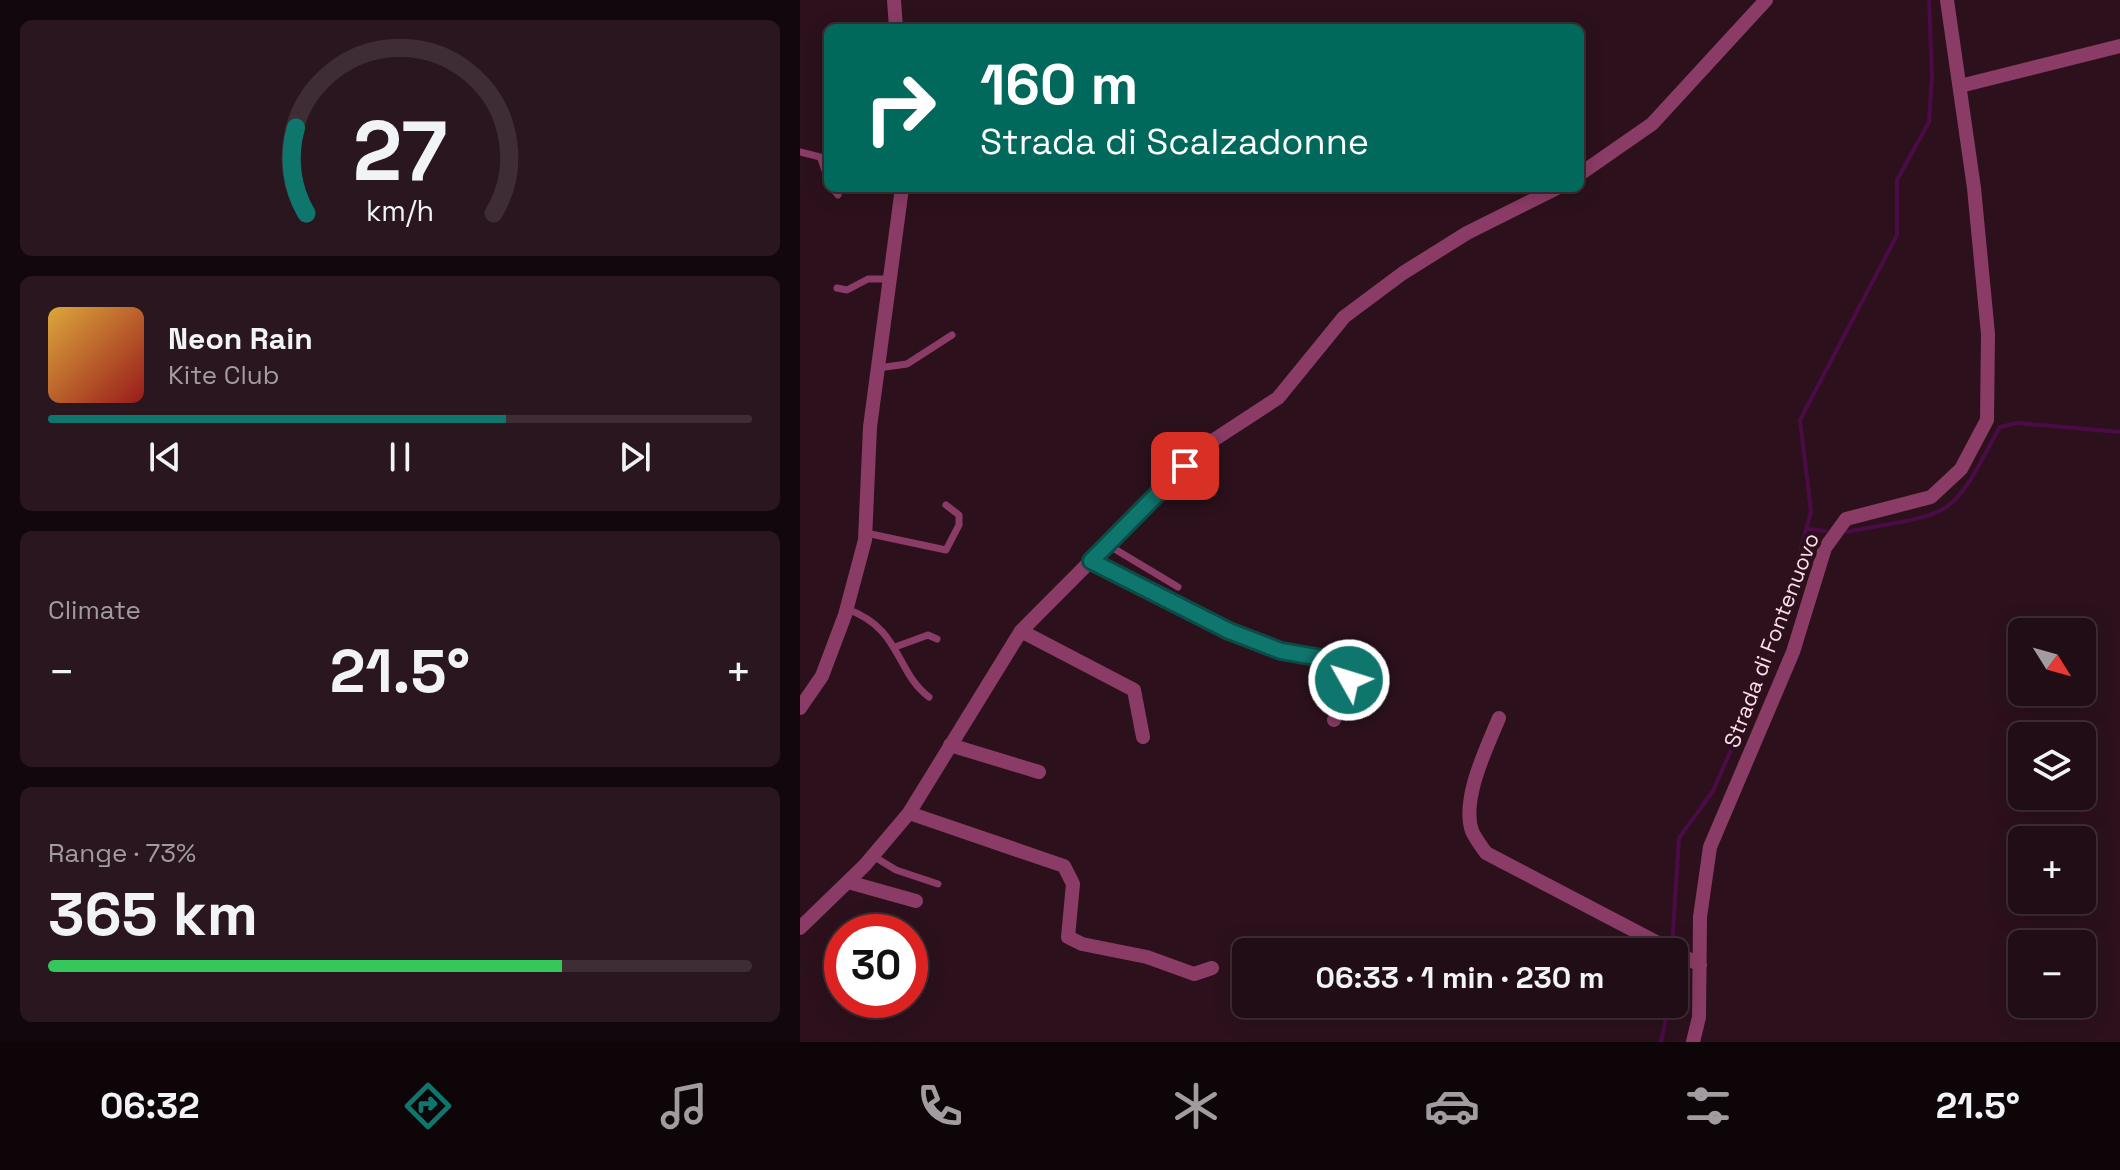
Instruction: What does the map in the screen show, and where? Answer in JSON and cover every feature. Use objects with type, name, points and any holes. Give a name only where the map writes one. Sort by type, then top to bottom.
[{"type":"street","points":[[894,0],[896,24]]},
{"type":"street","points":[[1584,171],[1652,124],[1766,0]]},
{"type":"street","name":"Strada di Fontenuovo","points":[[1693,1042],[1699,1017],[1700,917],[1710,847],[1793,652],[1825,548],[1846,519],[1931,497],[1961,469],[1987,420],[1988,334],[1960,86],[1947,0]]},
{"type":"street","points":[[1960,86],[2120,46]]},
{"type":"street","points":[[800,708],[822,676],[847,609],[865,533],[878,368],[901,192]]},
{"type":"street","points":[[800,928],[873,856],[909,813],[1021,631],[1206,445],[1278,398],[1344,317],[1403,273],[1467,233],[1549,192]]},
{"type":"street","points":[[1091,561],[1229,631],[1281,651],[1339,661],[1349,680],[1334,720]]},
{"type":"street","points":[[1021,631],[1134,690],[1143,737]]},
{"type":"street","points":[[1499,718],[1478,768],[1471,806],[1471,830],[1486,853],[1700,965]]},
{"type":"street","points":[[950,745],[1039,772]]},
{"type":"street","points":[[909,813],[1064,866],[1073,884],[1068,937],[1082,944],[1147,957],[1194,974],[1212,968]]},
{"type":"street","points":[[848,882],[916,901]]},
{"type":"lane","points":[[800,152],[824,159]]},
{"type":"lane","points":[[837,288],[847,290],[868,279],[889,279]]},
{"type":"lane","points":[[878,368],[907,364],[952,335]]},
{"type":"lane","points":[[865,533],[946,550],[959,525],[959,515],[946,505]]},
{"type":"lane","points":[[1108,545],[1178,587]]},
{"type":"lane","points":[[847,609],[867,617],[895,647],[920,690],[929,697]]},
{"type":"lane","points":[[895,647],[928,635],[937,639]]},
{"type":"lane","points":[[873,856],[896,870],[938,884]]},
{"type":"waterway","points":[[1673,938],[1679,838],[1713,791],[1746,716],[1778,631],[1811,512],[1800,420],[1897,235],[1897,180],[1929,122],[1932,76],[1929,0]]},
{"type":"waterway","points":[[1847,532],[1915,519],[1949,505],[1971,479],[2000,427],[2017,423],[2120,432]]},
{"type":"waterway","points":[[1807,529],[1825,531]]},
{"type":"waterway","points":[[1661,1042],[1666,1018]]},
{"type":"route","points":[[1185,466],[1091,561],[1229,631],[1281,651],[1339,661],[1349,680]]}]
